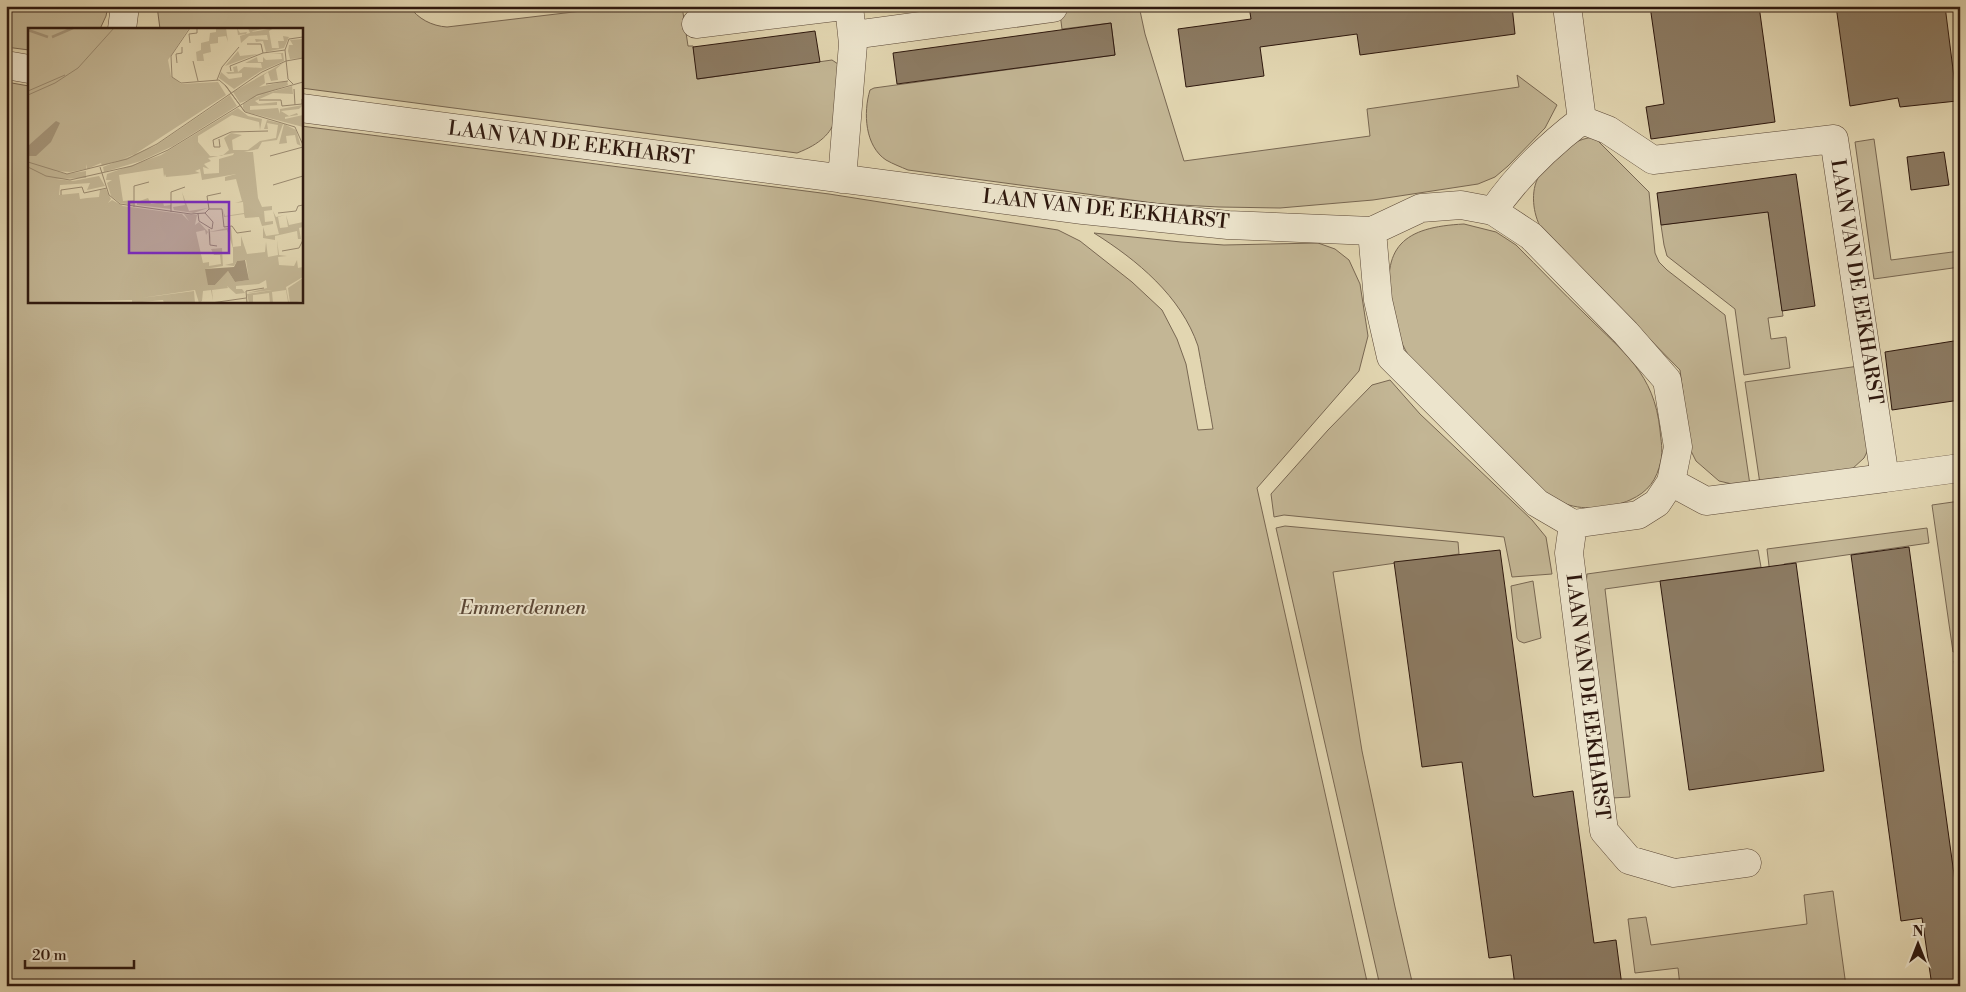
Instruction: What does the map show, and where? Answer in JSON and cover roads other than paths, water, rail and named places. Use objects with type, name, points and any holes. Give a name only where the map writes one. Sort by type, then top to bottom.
[{"type":"street","points":[[122,28],[125,6]]},
{"type":"street","points":[[696,24],[843,6]]},
{"type":"street","points":[[842,179],[853,44],[849,6]]},
{"type":"street","points":[[1494,212],[1510,187],[1558,139],[1582,120],[1567,6]]},
{"type":"street","points":[[852,35],[1052,8]]},
{"type":"street","points":[[6,65],[28,69]]},
{"type":"street","name":"LAAN VAN DE EEKHARST","points":[[302,108],[1083,210],[1228,225],[1372,231],[1421,208],[1461,205],[1494,212],[1531,236],[1626,333],[1667,380],[1678,448],[1671,482],[1657,503],[1638,515],[1573,524],[1569,553],[1604,831],[1629,860],[1674,873],[1747,863]]},
{"type":"street","name":"LAAN VAN DE EEKHARST","points":[[1582,120],[1608,130],[1653,160],[1834,139],[1886,478]]},
{"type":"street","points":[[1372,231],[1378,300],[1391,357],[1537,503],[1573,524]]},
{"type":"street","points":[[1671,482],[1706,501],[1960,468]]},
{"type":"park label","name":"Emmerdennen","points":[[523,608]]}]
